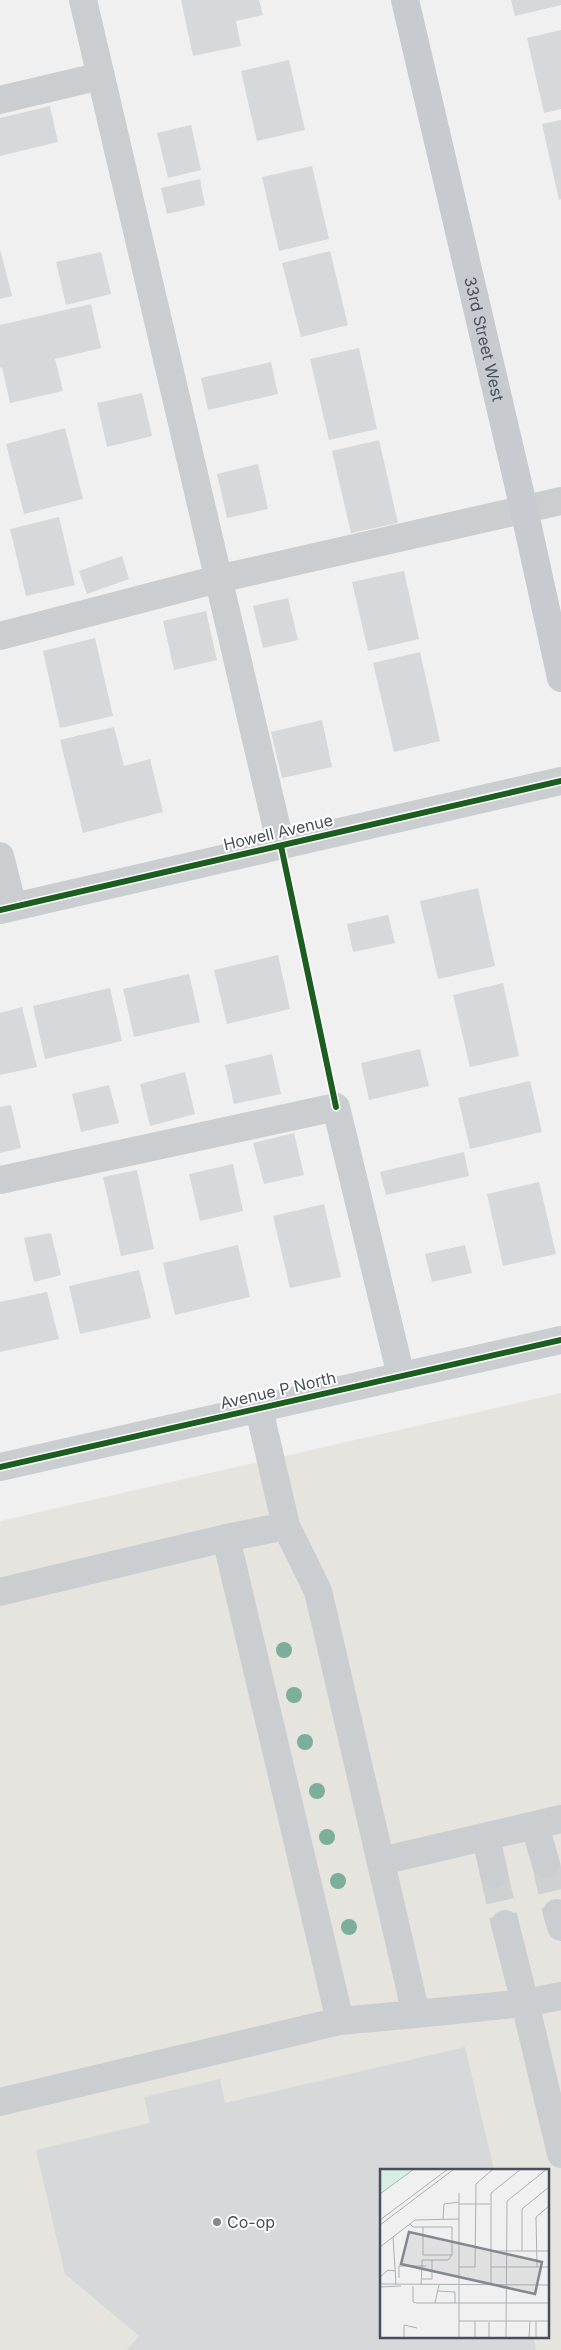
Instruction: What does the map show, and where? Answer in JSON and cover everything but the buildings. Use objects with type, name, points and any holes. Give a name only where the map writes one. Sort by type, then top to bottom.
[{"type":"main road","name":"33rd Street West","points":[[405,0],[524,509],[561,678]]},
{"type":"street","points":[[83,0],[281,846]]},
{"type":"street","points":[[0,100],[101,76]]},
{"type":"street","points":[[0,636],[218,579],[561,501]]},
{"type":"street","name":"Howell Avenue","points":[[6,908],[561,781]]},
{"type":"street","points":[[0,856],[6,908]]},
{"type":"street","points":[[0,1180],[336,1106],[401,1376]]},
{"type":"street","name":"Avenue P North","points":[[0,1467],[561,1340]]},
{"type":"street","points":[[259,1409],[286,1526],[318,1591],[350,1736],[416,2014]]},
{"type":"street","points":[[0,1592],[226,1538],[286,1526]]},
{"type":"street","points":[[226,1538],[340,2021]]},
{"type":"street","points":[[381,1861],[548,1823],[546,1864]]},
{"type":"street","points":[[486,1837],[494,1874]]},
{"type":"street","points":[[505,1924],[526,2003],[561,2154]]},
{"type":"street","points":[[0,2102],[340,2021],[526,2003],[561,1996]]},
{"type":"shaded area","points":[[561,1393],[561,2350],[0,2350],[0,1521]]},
{"type":"tunnel","points":[[546,1864],[557,1913]]},
{"type":"tunnel","points":[[494,1874],[505,1924]]},
{"type":"cycle path","points":[[0,910],[561,781]]},
{"type":"cycle path","points":[[281,846],[336,1107]]},
{"type":"cycle path","points":[[0,1467],[561,1340]]},
{"type":"place","name":"Co-op","points":[[217,2222]]}]
